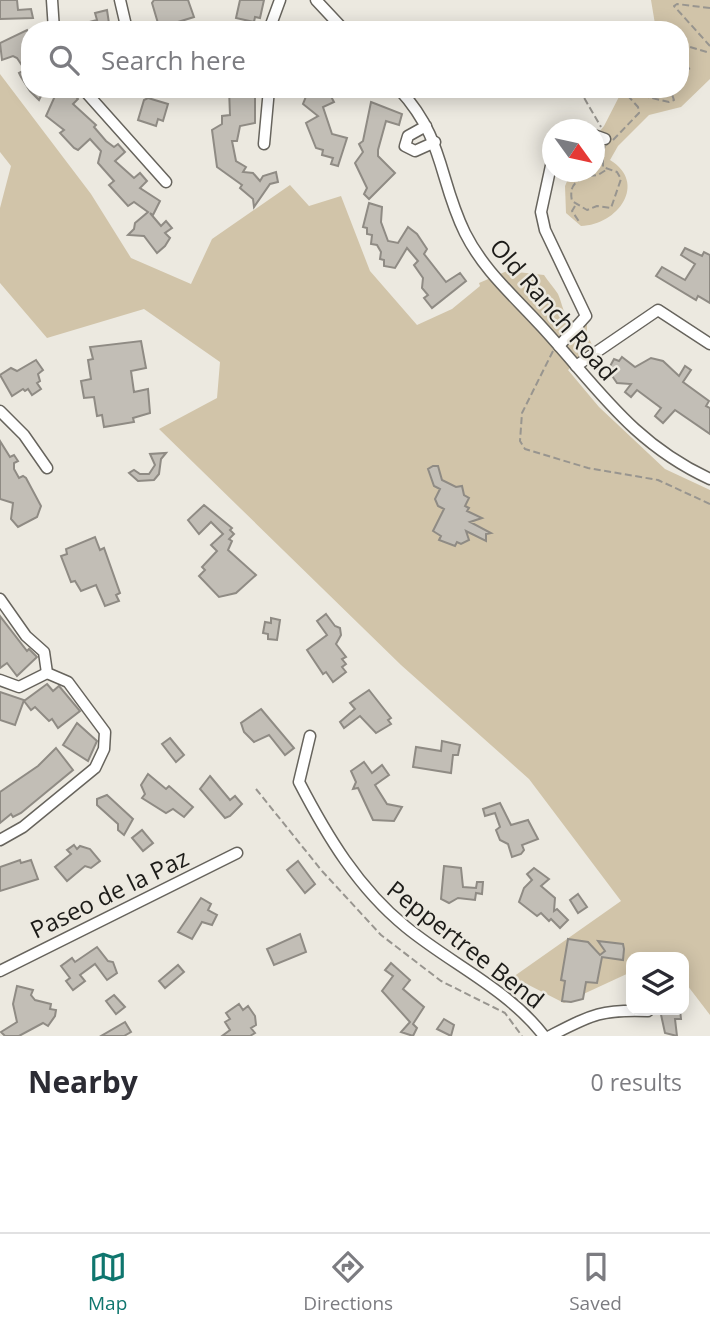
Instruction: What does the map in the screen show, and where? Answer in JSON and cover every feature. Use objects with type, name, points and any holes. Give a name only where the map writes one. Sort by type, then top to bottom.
[{"type":"street","points":[[51,0],[53,21]]},
{"type":"street","points":[[120,0],[125,21]]},
{"type":"street","points":[[272,21],[280,0]]},
{"type":"street","points":[[316,0],[336,21]]},
{"type":"street","points":[[91,98],[166,182]]},
{"type":"street","points":[[264,144],[268,98]]},
{"type":"street","name":"Old Ranch Road","points":[[406,98],[435,142],[452,201],[487,271],[635,431],[659,452],[710,479]]},
{"type":"street","points":[[426,125],[408,136],[405,146],[415,151],[435,142]]},
{"type":"street","points":[[547,182],[541,212],[545,230],[586,316],[559,346]]},
{"type":"street","points":[[576,366],[658,310],[710,344]]},
{"type":"street","points":[[0,411],[24,435],[47,468]]},
{"type":"street","points":[[0,599],[26,636],[44,652],[47,673]]},
{"type":"street","points":[[0,680],[19,687],[47,673],[68,682],[105,732],[104,749],[95,768],[23,827],[0,840]]},
{"type":"street","name":"Peppertree Bend","points":[[310,736],[299,782],[324,830],[368,893],[406,927],[515,1004],[544,1036]]},
{"type":"street","name":"Paseo de la Paz","points":[[0,971],[237,853]]},
{"type":"street","points":[[550,1036],[595,1013],[626,1010]]},
{"type":"path","points":[[688,21],[674,6],[677,4],[710,8]]},
{"type":"path","points":[[689,23],[710,46]]},
{"type":"path","points":[[689,46],[710,52]]},
{"type":"path","points":[[585,98],[596,119]]},
{"type":"path","points":[[605,139],[639,113],[638,107],[630,98]]},
{"type":"path","points":[[652,98],[669,102],[673,98]]},
{"type":"path","points":[[574,182],[571,187],[572,201],[576,205],[587,210],[597,206],[611,208],[621,179],[617,172],[606,169],[605,165]]},
{"type":"path","points":[[576,205],[572,211],[580,223]]},
{"type":"path","points":[[559,346],[552,352],[522,413],[520,441],[524,449],[588,468],[658,480],[710,504]]},
{"type":"path","points":[[256,789],[322,871],[381,935],[442,981],[505,1013],[522,1036]]},
{"type":"shaded area","points":[[651,0],[710,0],[710,79],[681,107],[649,115],[618,146],[610,160],[621,169],[627,180],[624,201],[606,218],[581,226],[566,213],[565,186],[567,182],[605,182],[605,124],[618,98],[689,98],[689,21],[654,21]]},
{"type":"shaded area","points":[[0,74],[91,194],[131,258],[191,284],[212,239],[290,185],[309,206],[341,196],[370,271],[417,325],[452,309],[480,286],[479,283],[507,271],[544,275],[558,294],[566,315],[587,324],[587,334],[593,347],[568,370],[599,407],[665,469],[710,490],[710,1015],[689,988],[689,952],[626,952],[626,974],[564,1003],[513,977],[621,901],[529,779],[401,665],[159,429],[217,398],[220,362],[144,309],[47,338],[0,283],[0,208],[11,166],[0,152]]},
{"type":"building","points":[[0,0],[17,0],[18,10],[31,9],[33,18],[0,19]]},
{"type":"building","points":[[154,0],[188,0],[194,17],[181,21],[157,21],[152,3]]},
{"type":"building","points":[[240,0],[264,0],[260,18],[255,17],[254,21],[250,21],[236,18]]},
{"type":"building","points":[[107,10],[109,21],[93,21],[97,20],[95,13]]},
{"type":"building","points":[[21,33],[21,64],[13,56],[2,60],[0,43]]},
{"type":"building","points":[[54,98],[77,98],[73,104],[96,125],[94,127],[106,141],[114,147],[118,144],[125,152],[115,161],[134,178],[140,173],[147,181],[140,188],[160,201],[153,215],[150,213],[161,226],[166,221],[172,228],[165,233],[170,238],[157,253],[144,236],[128,235],[134,229],[135,223],[148,212],[134,202],[128,206],[109,185],[114,181],[98,163],[101,151],[90,139],[78,150],[74,148],[60,133],[64,130],[46,116]]},
{"type":"building","points":[[148,98],[168,104],[163,121],[158,119],[156,126],[138,120],[144,100]]},
{"type":"building","points":[[229,98],[255,98],[255,123],[240,126],[237,141],[232,141],[236,161],[246,167],[243,172],[253,173],[260,181],[263,176],[276,172],[278,182],[270,184],[254,207],[253,199],[240,188],[242,185],[217,167],[212,130],[222,124],[222,116],[230,115]]},
{"type":"building","points":[[305,98],[332,98],[334,102],[323,107],[332,134],[347,138],[338,166],[331,164],[333,158],[322,155],[323,150],[316,148],[306,123],[318,116],[303,104]]},
{"type":"building","points":[[371,102],[402,114],[399,125],[386,121],[378,150],[378,156],[395,173],[369,199],[364,194],[367,188],[355,163],[363,152],[359,144],[363,141]]},
{"type":"building","points":[[369,203],[382,207],[381,222],[388,241],[398,243],[408,227],[417,234],[427,249],[424,254],[446,282],[460,273],[466,281],[432,308],[424,298],[428,295],[422,288],[423,278],[414,265],[418,261],[407,248],[395,268],[384,266],[377,245],[371,244],[372,235],[367,234],[367,228],[363,227]]},
{"type":"building","points":[[685,248],[702,256],[704,252],[710,255],[710,303],[698,296],[696,300],[656,276],[662,267],[685,280],[695,264],[681,255]]},
{"type":"building","points":[[141,341],[146,368],[131,371],[134,392],[148,389],[150,413],[133,418],[134,422],[104,427],[102,415],[97,416],[94,397],[84,398],[81,381],[91,379],[88,360],[93,359],[90,347]]},
{"type":"building","points":[[622,357],[635,367],[651,358],[663,361],[679,376],[685,366],[691,370],[683,382],[709,401],[706,406],[710,408],[710,434],[675,410],[663,423],[655,416],[661,408],[637,390],[631,397],[625,392],[631,384],[617,383],[608,370],[614,359],[619,361]]},
{"type":"building","points":[[36,360],[43,370],[38,374],[40,381],[37,383],[41,389],[32,395],[28,389],[23,389],[12,396],[0,375],[11,368],[17,371]]},
{"type":"building","points":[[0,441],[10,457],[14,455],[18,461],[14,463],[14,469],[19,478],[26,478],[41,506],[37,517],[18,527],[11,519],[13,503],[0,499]]},
{"type":"building","points":[[166,453],[161,459],[159,474],[154,480],[138,481],[129,473],[134,470],[140,474],[149,474],[155,465],[150,454]]},
{"type":"building","points":[[438,466],[442,480],[456,487],[462,486],[464,495],[469,498],[465,506],[469,508],[467,511],[482,518],[470,522],[491,533],[486,534],[486,541],[466,531],[469,540],[461,544],[457,542],[455,546],[439,540],[441,536],[433,531],[444,509],[438,506],[435,499],[440,489],[434,486],[428,469]]},
{"type":"building","points":[[204,505],[232,528],[230,530],[234,534],[229,539],[232,541],[228,550],[256,575],[236,593],[219,597],[199,576],[205,570],[202,567],[217,551],[211,545],[223,534],[211,522],[199,534],[188,520]]},
{"type":"building","points":[[95,537],[100,550],[104,548],[120,593],[116,595],[119,601],[105,606],[96,585],[81,591],[75,581],[71,582],[61,556],[67,554],[66,549]]},
{"type":"building","points":[[326,614],[335,626],[340,628],[341,635],[336,644],[346,657],[342,659],[346,664],[342,667],[346,672],[333,682],[326,672],[323,674],[307,650],[327,635],[317,621]]},
{"type":"building","points":[[0,616],[27,651],[29,649],[37,657],[17,676],[7,663],[0,668]]},
{"type":"building","points":[[271,618],[280,620],[277,640],[268,639],[268,634],[263,633],[265,622],[271,623]]},
{"type":"building","points":[[47,684],[53,691],[59,686],[80,711],[58,728],[52,719],[49,721],[35,707],[31,710],[24,701]]},
{"type":"building","points":[[369,690],[391,718],[388,720],[391,724],[376,733],[360,716],[344,728],[340,722],[355,709],[350,703]]},
{"type":"building","points":[[0,692],[24,700],[15,725],[0,720]]},
{"type":"building","points":[[261,709],[294,748],[285,755],[269,735],[254,742],[244,732],[241,723]]},
{"type":"building","points":[[77,723],[97,741],[88,761],[63,745]]},
{"type":"building","points":[[170,738],[184,755],[176,762],[162,744]]},
{"type":"building","points":[[442,741],[460,745],[458,755],[453,755],[451,773],[413,767],[416,747],[441,751]]},
{"type":"building","points":[[56,748],[73,770],[21,813],[13,817],[11,814],[0,823],[0,792],[38,766]]},
{"type":"building","points":[[364,762],[372,773],[382,765],[389,775],[375,785],[387,804],[402,807],[394,821],[373,820],[358,788],[353,789],[356,782],[351,771]]},
{"type":"building","points":[[148,774],[166,789],[169,786],[193,807],[184,817],[173,809],[166,813],[142,798],[145,794],[141,785]]},
{"type":"building","points":[[210,776],[230,800],[235,796],[242,804],[230,816],[225,818],[200,789]]},
{"type":"building","points":[[107,795],[133,819],[124,835],[118,830],[118,824],[97,805],[97,799]]},
{"type":"building","points":[[500,803],[511,825],[528,820],[538,839],[522,845],[524,850],[521,854],[512,857],[508,844],[500,840],[496,830],[500,827],[495,813],[485,816],[483,809]]},
{"type":"building","points":[[142,830],[153,843],[143,851],[132,838]]},
{"type":"building","points":[[74,845],[77,849],[80,846],[90,849],[100,861],[91,868],[85,866],[67,881],[55,867],[71,854],[67,850]]},
{"type":"building","points":[[20,860],[21,863],[31,860],[38,879],[0,891],[0,867]]},
{"type":"building","points":[[298,861],[315,884],[305,893],[287,870]]},
{"type":"building","points":[[444,866],[461,868],[463,887],[476,888],[477,882],[483,882],[482,894],[476,893],[475,900],[458,898],[449,903],[441,899]]},
{"type":"building","points":[[534,868],[549,879],[541,886],[555,898],[554,911],[557,909],[568,920],[560,928],[551,919],[549,921],[541,913],[537,916],[519,902],[524,888],[532,880],[527,874]]},
{"type":"building","points":[[578,894],[587,907],[578,913],[570,900]]},
{"type":"building","points":[[201,898],[211,904],[208,910],[217,915],[212,925],[202,922],[192,939],[178,932]]},
{"type":"building","points":[[300,934],[306,952],[274,965],[267,949]]},
{"type":"building","points":[[568,939],[588,942],[600,955],[605,951],[598,941],[623,944],[624,949],[623,960],[602,957],[597,983],[586,982],[583,999],[571,1002],[562,1001],[565,981],[561,980]]},
{"type":"building","points":[[97,947],[108,961],[113,962],[117,973],[107,980],[95,964],[80,975],[85,981],[73,990],[66,981],[70,978],[61,966],[72,958],[75,962]]},
{"type":"building","points":[[391,963],[410,980],[403,989],[424,1007],[413,1024],[417,1028],[413,1036],[401,1032],[410,1022],[382,991],[393,976],[385,970]]},
{"type":"building","points":[[178,965],[184,972],[165,988],[159,981]]},
{"type":"building","points":[[17,986],[33,990],[31,995],[35,1000],[51,1004],[50,1009],[56,1010],[55,1016],[48,1026],[43,1023],[19,1036],[5,1036],[1,1032],[17,1022],[13,1004]]},
{"type":"building","points":[[114,995],[125,1007],[116,1014],[106,1001]]},
{"type":"building","points":[[239,1004],[243,1010],[248,1006],[255,1016],[256,1025],[251,1028],[255,1033],[250,1036],[222,1036],[230,1030],[225,1022],[230,1019],[226,1013]]},
{"type":"building","points":[[661,1015],[681,1015],[681,1019],[675,1019],[677,1036],[665,1033]]},
{"type":"building","points":[[444,1019],[454,1025],[451,1036],[437,1029]]},
{"type":"building","points":[[125,1022],[131,1032],[124,1036],[101,1036]]}]
